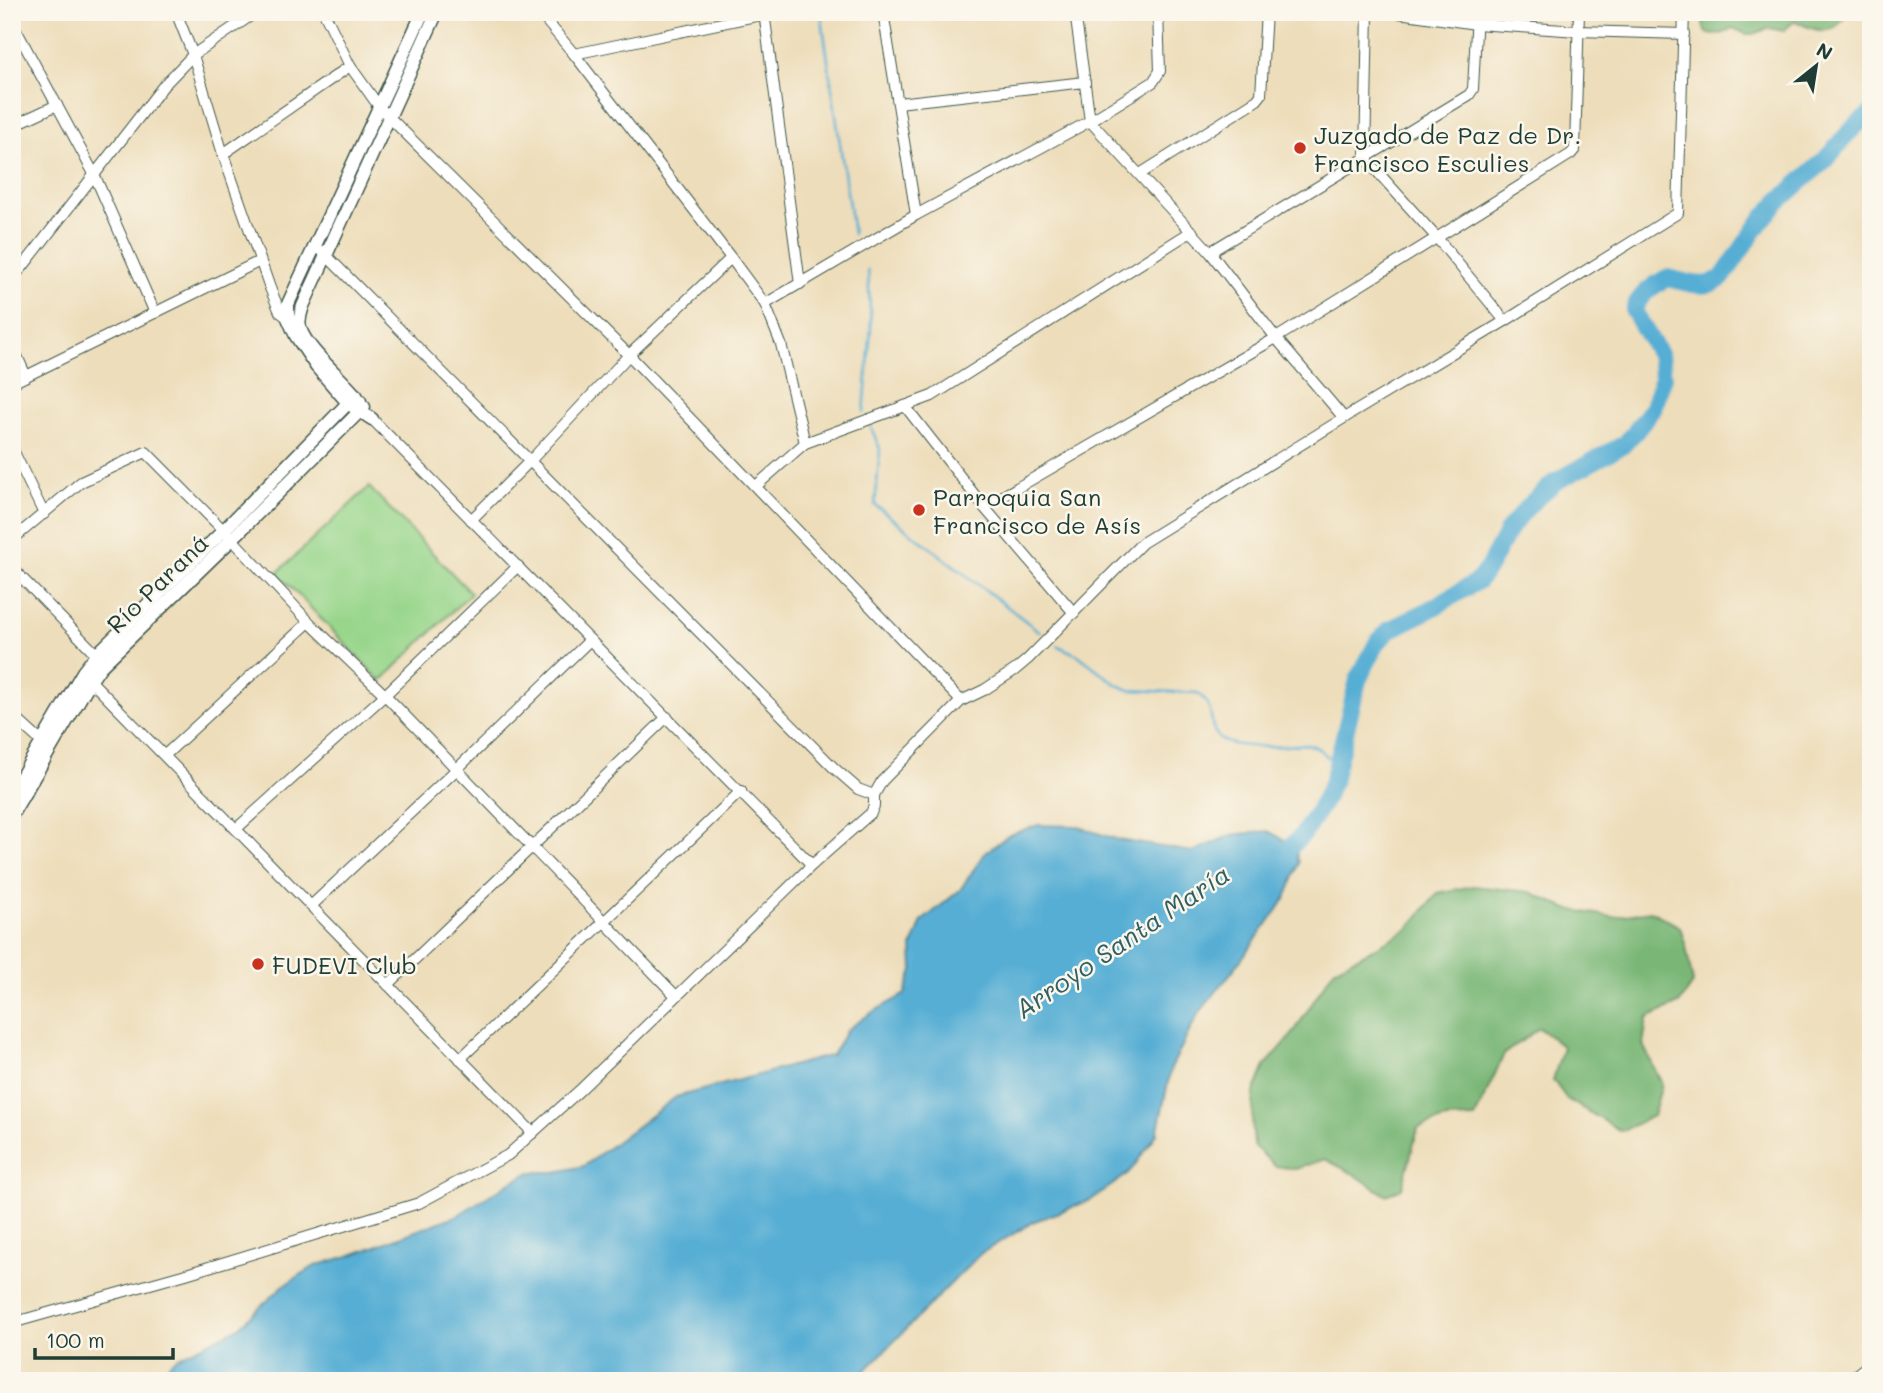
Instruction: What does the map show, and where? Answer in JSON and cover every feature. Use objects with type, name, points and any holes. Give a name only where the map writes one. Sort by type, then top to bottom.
[{"type":"street","points":[[176,12],[193,55],[260,261],[281,312],[288,318]]},
{"type":"street","points":[[12,275],[21,270],[164,85],[193,55],[256,12]]},
{"type":"street","points":[[324,12],[350,66],[384,113],[629,355],[961,701]]},
{"type":"street","points":[[357,404],[313,349],[301,330],[299,319],[423,12]]},
{"type":"street","points":[[437,12],[316,245],[288,304],[288,318],[296,336],[316,366],[372,419],[812,865]]},
{"type":"street","points":[[539,12],[765,304],[781,344],[805,443]]},
{"type":"street","points":[[574,54],[775,12]]},
{"type":"street","points":[[883,12],[916,215]]},
{"type":"street","points":[[1075,12],[1090,121],[1210,252],[1276,338],[1343,418]]},
{"type":"street","points":[[765,304],[916,215],[1090,121],[1153,82],[1160,71],[1158,12]]},
{"type":"street","points":[[1140,174],[1261,95],[1266,12]]},
{"type":"street","points":[[1368,12],[1366,158],[1437,238],[1505,321]]},
{"type":"street","points":[[1392,12],[1476,24],[1684,34]]},
{"type":"street","points":[[1210,252],[1469,95],[1473,89],[1477,12]]},
{"type":"street","points":[[984,507],[1276,338],[1571,154],[1574,149],[1579,12]]},
{"type":"street","points":[[12,1323],[186,1275],[419,1203],[508,1155],[580,1090],[812,865],[871,813],[874,795],[882,781],[961,701],[1015,670],[1142,543],[1678,213],[1684,12]]},
{"type":"street","points":[[764,14],[800,284]]},
{"type":"street","points":[[12,22],[94,174],[155,313]]},
{"type":"street","points":[[223,153],[350,66]]},
{"type":"street","points":[[898,103],[1085,82]]},
{"type":"street","points":[[12,126],[57,104]]},
{"type":"street","points":[[756,486],[805,443],[932,396],[1192,231]]},
{"type":"street","points":[[316,245],[834,768],[858,789],[874,795]]},
{"type":"street","points":[[471,520],[629,355],[731,258]]},
{"type":"street","points":[[12,383],[260,261]]},
{"type":"street","points":[[12,345],[26,376]]},
{"type":"street","name":"Río Paraná","points":[[12,814],[46,746],[87,676],[101,658],[228,535],[357,404]]},
{"type":"street","points":[[905,406],[984,507],[1074,613]]},
{"type":"street","points":[[12,448],[44,514]]},
{"type":"street","points":[[12,540],[81,482],[146,453],[676,996]]},
{"type":"street","points":[[236,829],[385,695],[518,566]]},
{"type":"street","points":[[12,568],[101,658]]},
{"type":"street","points":[[165,755],[309,622]]},
{"type":"street","points":[[311,906],[590,640]]},
{"type":"street","points":[[87,676],[533,1133]]},
{"type":"street","points":[[12,715],[46,746]]},
{"type":"street","points":[[388,985],[667,717]]},
{"type":"street","name":"Río Paraná","points":[[12,793],[46,746]]},
{"type":"street","points":[[460,1059],[741,792]]},
{"type":"street","points":[[1848,1381],[1871,1363]]},
{"type":"green space","points":[[1712,12],[1848,12],[1830,29],[1817,30],[1795,21],[1783,31],[1769,28],[1746,34],[1733,28],[1717,35],[1708,33],[1703,24],[1704,17]]},
{"type":"green space","points":[[369,487],[471,593],[381,681],[277,573]]},
{"type":"green space","points":[[1473,886],[1530,892],[1567,909],[1613,917],[1651,911],[1680,927],[1693,983],[1679,1004],[1647,1018],[1643,1045],[1662,1084],[1653,1116],[1621,1131],[1567,1099],[1553,1080],[1563,1047],[1539,1028],[1504,1054],[1475,1118],[1446,1119],[1418,1128],[1402,1188],[1386,1195],[1325,1159],[1296,1169],[1275,1166],[1254,1146],[1254,1092],[1265,1066],[1292,1035],[1334,969],[1408,929],[1438,893]]},
{"type":"water","points":[[1038,825],[1076,826],[1119,840],[1193,852],[1231,835],[1268,831],[1294,845],[1299,863],[1286,898],[1197,1016],[1171,1068],[1157,1134],[1129,1173],[1091,1200],[1035,1221],[980,1254],[855,1381],[152,1381],[176,1358],[238,1328],[283,1286],[315,1266],[458,1215],[531,1172],[556,1172],[584,1166],[676,1097],[832,1055],[847,1030],[905,994],[913,970],[912,947],[922,921],[960,890],[985,853],[1009,835]]},
{"type":"waterway","points":[[821,12],[853,234]]},
{"type":"waterway","name":"Arroyo Santa María","points":[[1278,860],[1304,833],[1323,803],[1333,781],[1358,680],[1377,643],[1389,630],[1478,581],[1509,529],[1529,505],[1555,482],[1623,445],[1653,408],[1663,377],[1660,356],[1634,311],[1642,296],[1667,278],[1702,285],[1722,278],[1761,221],[1778,202],[1825,160],[1854,127],[1871,114]]},
{"type":"waterway","points":[[864,412],[871,328],[868,270]]},
{"type":"waterway","points":[[870,425],[880,449],[875,505],[1040,632]]},
{"type":"waterway","points":[[1058,646],[1078,655],[1116,684],[1129,690],[1197,693],[1208,705],[1216,734],[1227,742],[1261,747],[1311,745],[1336,765]]},
{"type":"place","name":"Juzgado de Paz de Dr. Francisco Esculies","points":[[1300,148]]},
{"type":"place","name":"Parroquia San Francisco de Asís","points":[[919,510]]},
{"type":"place","name":"FUDEVI Club","points":[[258,964]]}]
